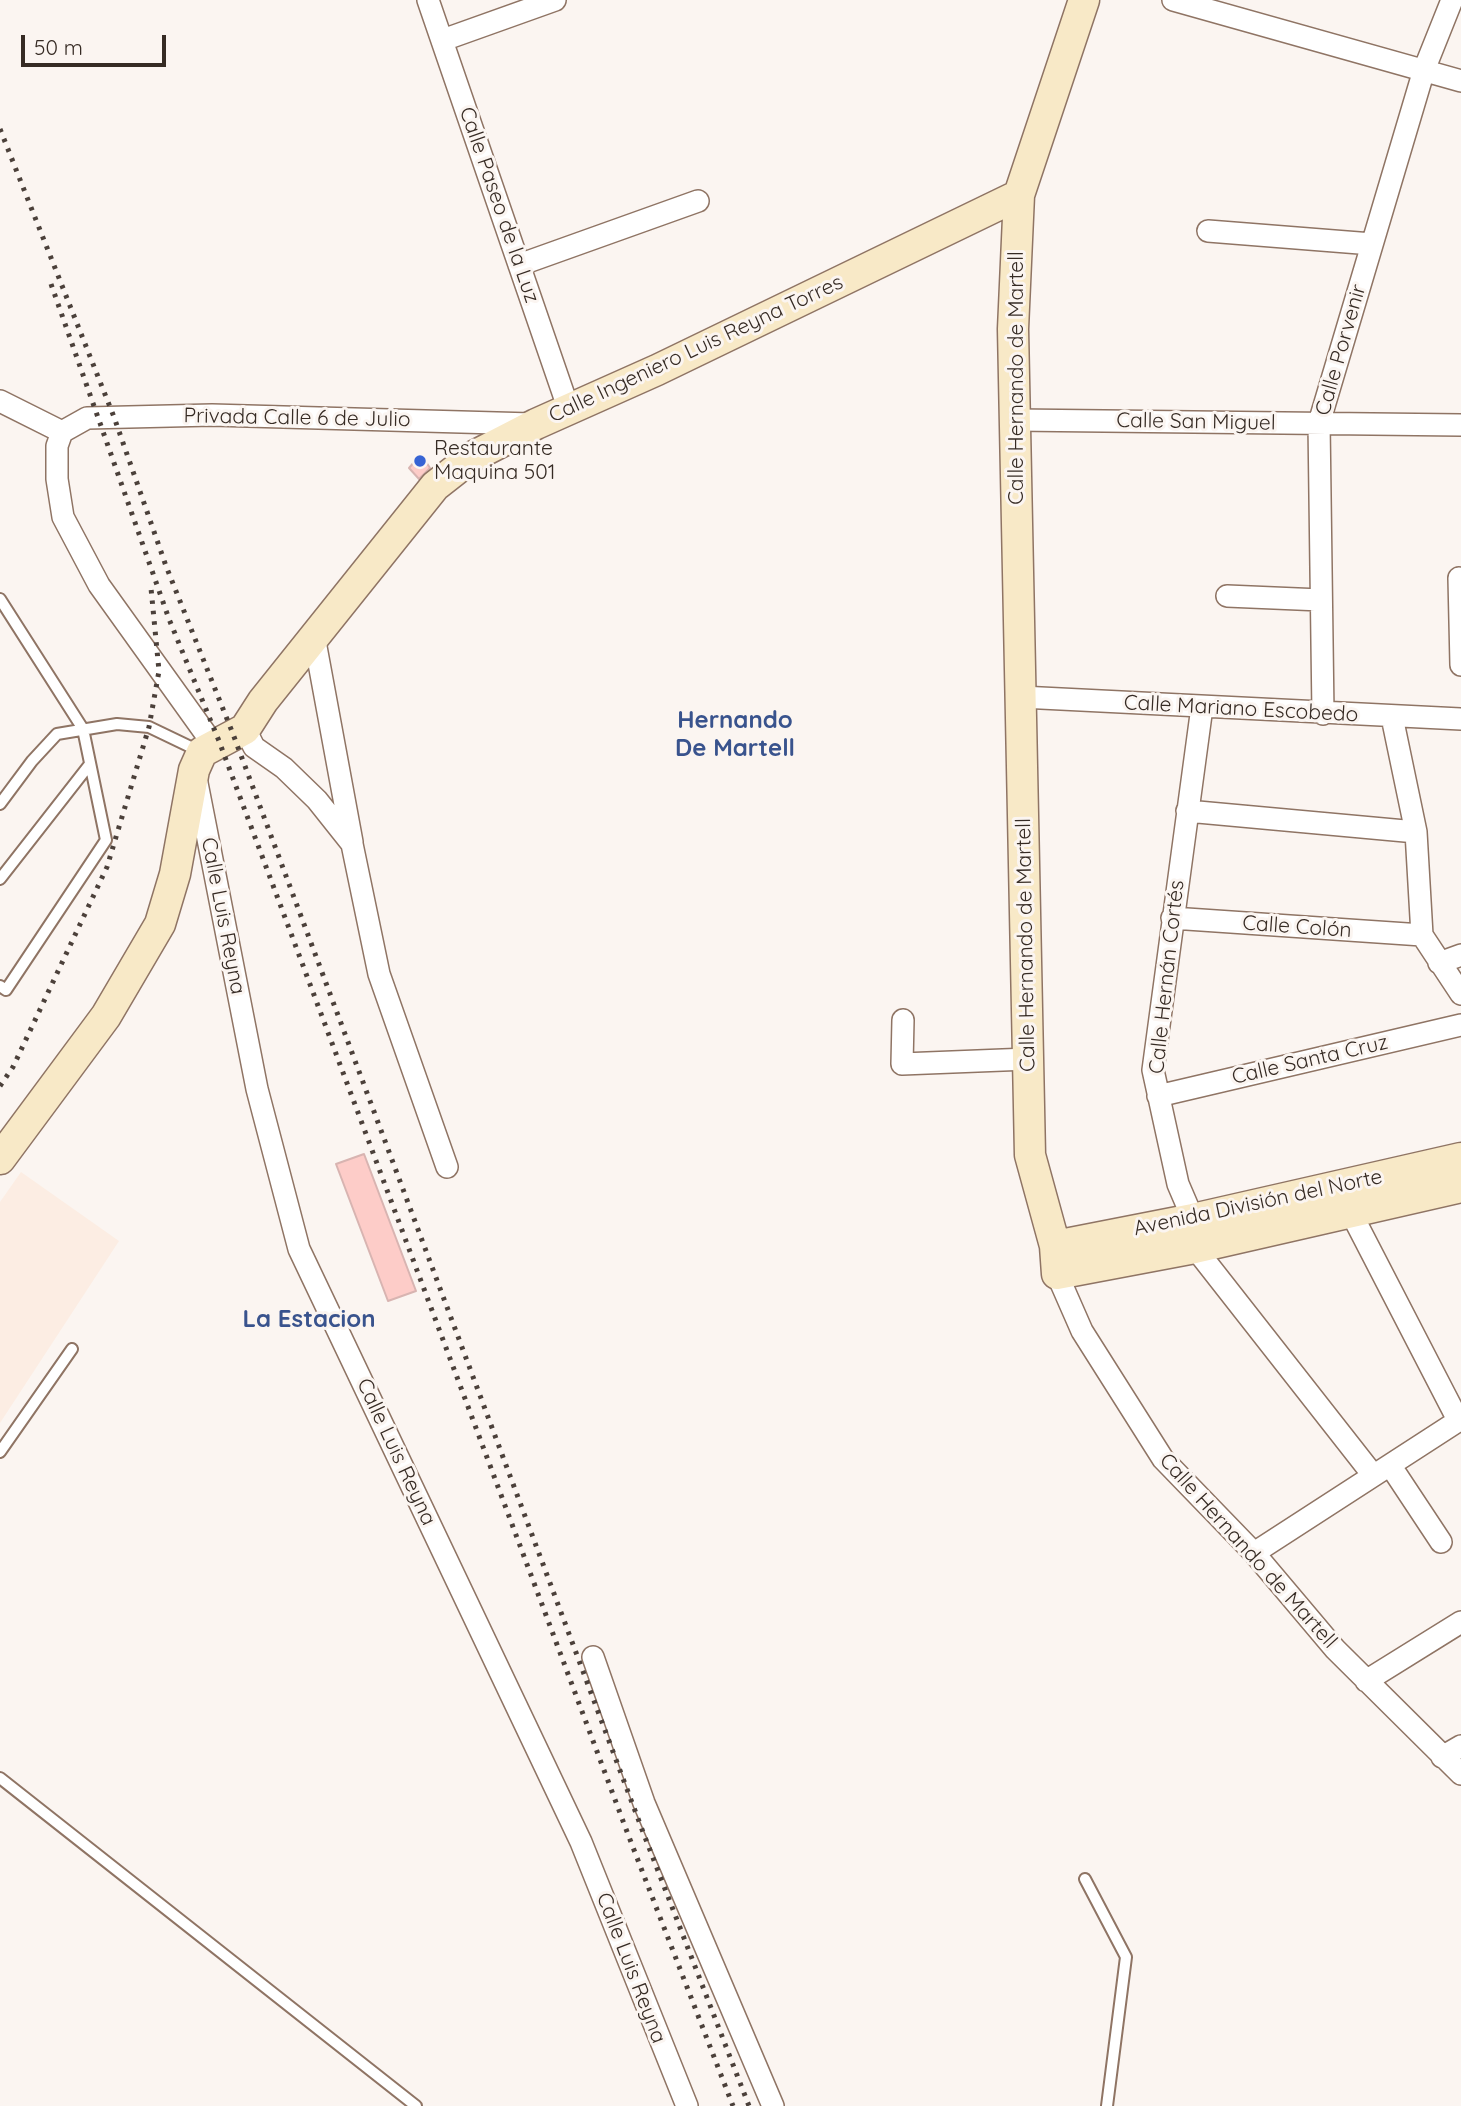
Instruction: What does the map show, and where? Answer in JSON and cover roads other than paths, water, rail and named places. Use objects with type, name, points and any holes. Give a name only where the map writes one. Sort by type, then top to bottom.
[{"type":"street","name":"Calle Paseo de la Luz","points":[[428,0],[569,410]]},
{"type":"street","points":[[443,40],[555,0]]},
{"type":"street","name":"Calle Hernando de Martell","points":[[1084,0],[1019,195],[1013,329],[1030,1155],[1056,1260],[1082,1331],[1163,1459],[1254,1553],[1366,1681],[1461,1774]]},
{"type":"street","points":[[1173,0],[1461,80]]},
{"type":"street","name":"Calle Porvenir","points":[[1323,714],[1319,423],[1424,70],[1451,0]]},
{"type":"street","name":"Calle Ingeniero Luis Reyna Torres","points":[[203,755],[245,729],[314,636],[435,486],[472,457],[536,424],[1019,195]]},
{"type":"street","points":[[519,265],[698,201]]},
{"type":"street","points":[[1208,231],[1372,244]]},
{"type":"street","points":[[0,401],[62,432]]},
{"type":"street","name":"Privada Calle 6 de Julio","points":[[62,432],[87,418],[212,415],[536,424]]},
{"type":"street","name":"Calle San Miguel","points":[[1015,420],[1461,425]]},
{"type":"street","name":"Calle Luis Reyna","points":[[62,432],[57,446],[57,479],[62,517],[99,585],[203,755],[257,1088],[299,1250],[581,1842],[687,2106]]},
{"type":"street","points":[[1459,578],[1461,665]]},
{"type":"street","points":[[1227,596],[1321,600]]},
{"type":"street","points":[[314,636],[379,974],[447,1167]]},
{"type":"street","name":"Calle Mariano Escobedo","points":[[1021,697],[1461,719]]},
{"type":"street","name":"Calle Hernán Cortés","points":[[1195,1248],[1193,1219],[1178,1184],[1153,1070],[1202,707]]},
{"type":"street","points":[[1392,717],[1416,832],[1422,935],[1461,994]]},
{"type":"street","points":[[245,729],[254,747],[284,768],[317,800],[352,844]]},
{"type":"street","points":[[0,1158],[106,1016],[160,924],[203,755]]},
{"type":"street","points":[[1187,811],[1416,832]]},
{"type":"street","name":"Calle Colón","points":[[1172,918],[1422,935]]},
{"type":"street","points":[[1439,963],[1461,955]]},
{"type":"street","points":[[903,1020],[902,1065],[1028,1059]]},
{"type":"street","name":"Calle Santa Cruz","points":[[1158,1096],[1461,1025]]},
{"type":"street","name":"Avenida División del Norte","points":[[1056,1260],[1193,1219],[1461,1158]]},
{"type":"street","name":"Avenida División del Norte","points":[[1056,1260],[1195,1248],[1350,1211],[1460,1190]]},
{"type":"street","points":[[1254,1553],[1460,1419],[1350,1211]]},
{"type":"street","points":[[1195,1248],[1441,1542]]},
{"type":"street","points":[[1366,1681],[1461,1622]]},
{"type":"street","points":[[593,1657],[644,1803],[774,2106]]},
{"type":"street","points":[[1442,1757],[1461,1746]]},
{"type":"lane","points":[[0,599],[83,729],[106,840],[6,990],[0,986]]},
{"type":"lane","points":[[0,804],[32,761],[57,734],[117,724],[149,727],[203,755]]},
{"type":"lane","points":[[0,879],[90,764]]},
{"type":"lane","points":[[0,1452],[72,1349]]},
{"type":"lane","points":[[0,1779],[416,2106]]},
{"type":"lane","points":[[1085,1879],[1126,1957],[1107,2106]]},
{"type":"railway","points":[[0,129],[114,417],[166,566],[233,734],[643,1832],[749,2106]]},
{"type":"railway","points":[[51,284],[169,619],[219,741],[629,1837],[733,2106]]},
{"type":"railway","points":[[0,1086],[13,1067],[107,867],[149,727],[159,671],[151,588]]},
{"type":"place","name":"Restaurante Maquina 501","points":[[420,461]]},
{"type":"district","name":"Hernando De Martell","points":[[735,735]]},
{"type":"district","name":"La Estacion","points":[[309,1320]]}]
